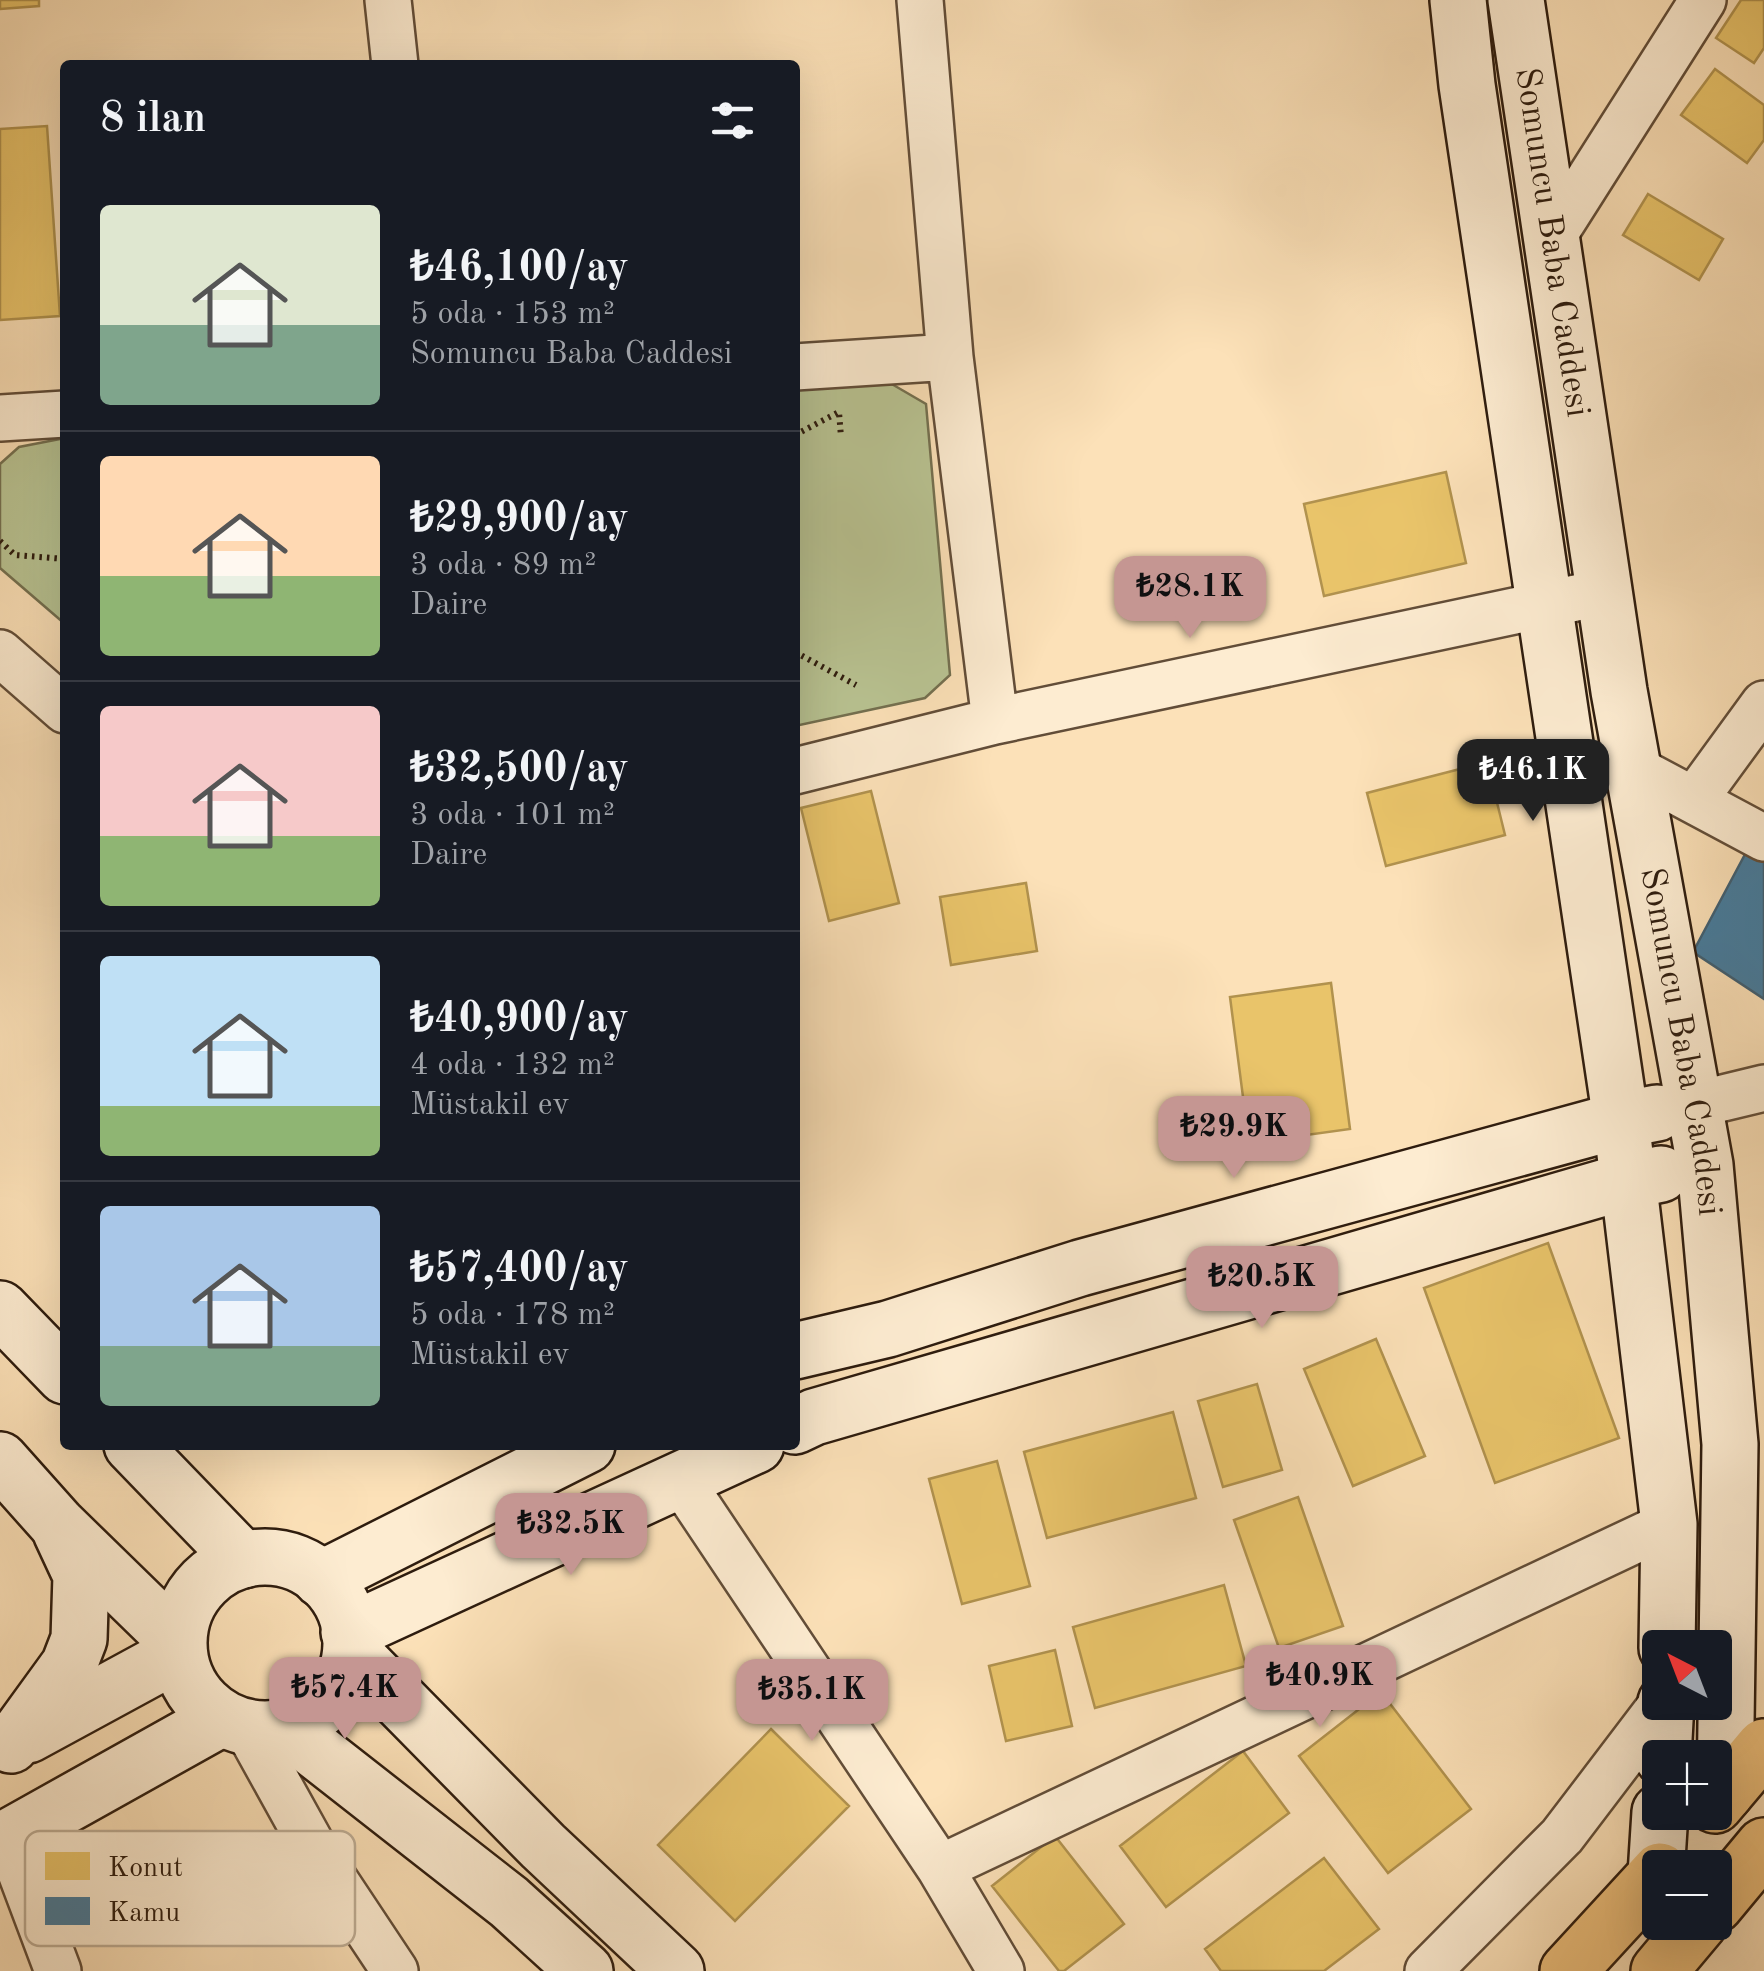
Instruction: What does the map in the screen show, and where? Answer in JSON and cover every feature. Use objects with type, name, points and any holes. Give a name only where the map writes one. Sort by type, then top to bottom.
[{"type":"main road","name":"Somuncu Baba Caddesi","points":[[1458,0],[1467,86],[1621,1120],[1669,1524],[1667,1630]]},
{"type":"main road","name":"Somuncu Baba Caddesi","points":[[1516,0],[1604,592],[1705,1165],[1730,1444],[1718,1740]]},
{"type":"main road","points":[[800,1350],[888,1329],[1080,1268],[1621,1120],[1694,1105]]},
{"type":"main road","points":[[800,1424],[1628,1180],[1705,1165]]},
{"type":"main road","points":[[0,1308],[60,1371]]},
{"type":"main road","points":[[137,1450],[243,1560]]},
{"type":"main road","points":[[321,1578],[576,1450]]},
{"type":"main road","points":[[350,1641],[746,1450]]},
{"type":"main road","points":[[0,1460],[179,1648]]},
{"type":"main road","points":[[6,1748],[69,1665],[80,1639],[81,1575],[58,1525]]},
{"type":"main road","points":[[4,1840],[251,1724],[313,1714],[332,1697],[345,1676],[350,1641],[341,1602],[306,1567],[282,1559],[243,1560],[210,1576],[195,1592],[185,1611],[179,1648],[184,1674],[194,1693],[251,1724],[508,1902],[585,1971]]},
{"type":"main road","points":[[350,1641],[542,1846],[676,1971]]},
{"type":"main road","points":[[6,1748],[179,1648]]},
{"type":"main road","points":[[1732,1785],[1764,1747]]},
{"type":"main road","points":[[1678,1850],[1694,1830]]},
{"type":"main road","points":[[1732,1886],[1763,1852]]},
{"type":"main road","points":[[1568,1971],[1642,1891]]},
{"type":"main road","points":[[1659,1971],[1685,1940]]},
{"type":"street","points":[[388,0],[394,60]]},
{"type":"street","points":[[920,0],[950,357],[995,721]]},
{"type":"street","points":[[1550,241],[1703,0]]},
{"type":"street","points":[[800,367],[950,357]]},
{"type":"street","points":[[0,418],[60,414]]},
{"type":"street","points":[[800,770],[995,721],[1604,592]]},
{"type":"street","points":[[0,653],[60,706]]},
{"type":"street","points":[[1694,800],[1764,704]]},
{"type":"street","points":[[1633,768],[1764,838]]},
{"type":"street","points":[[1694,1105],[1764,1088]]},
{"type":"street","points":[[681,1481],[940,1868],[1001,1971]]},
{"type":"street","points":[[940,1868],[1669,1524]]},
{"type":"street","points":[[1428,1971],[1562,1836],[1651,1720]]},
{"type":"street","points":[[251,1724],[305,1831]]},
{"type":"street","points":[[4,1840],[25,1891]]},
{"type":"street","points":[[355,1911],[395,1971]]},
{"type":"street","points":[[48,1946],[58,1971]]},
{"type":"path","points":[[800,432],[839,412],[841,437]]},
{"type":"path","points":[[0,541],[15,555],[60,559]]},
{"type":"path","points":[[800,655],[856,685]]},
{"type":"green space","points":[[890,383],[926,404],[950,675],[925,698],[800,725],[800,389]]},
{"type":"green space","points":[[60,439],[60,620],[0,568],[0,464],[19,447]]},
{"type":"building: Konut","points":[[0,0],[39,0],[39,6],[0,9]]},
{"type":"building: Konut","points":[[1741,0],[1764,0],[1764,48],[1754,63],[1716,38]]},
{"type":"building: Konut","points":[[1715,69],[1764,105],[1764,140],[1747,163],[1681,115]]},
{"type":"building: Konut","points":[[47,126],[60,316],[0,320],[0,129]]},
{"type":"building: Konut","points":[[1648,194],[1723,239],[1699,280],[1623,235]]},
{"type":"building: Konut","points":[[1446,472],[1466,563],[1324,596],[1304,504]]},
{"type":"building: Konut","points":[[1487,762],[1505,835],[1386,866],[1367,793]]},
{"type":"building: Konut","points":[[871,791],[899,903],[829,921],[801,808]]},
{"type":"building: Konut","points":[[1026,883],[1037,951],[951,965],[940,897]]},
{"type":"building: Konut","points":[[1331,983],[1350,1129],[1249,1143],[1230,997]]},
{"type":"building: Konut","points":[[1548,1243],[1619,1438],[1495,1483],[1424,1288]]},
{"type":"building: Konut","points":[[1376,1339],[1425,1456],[1353,1486],[1304,1369]]},
{"type":"building: Konut","points":[[1257,1384],[1282,1470],[1223,1487],[1198,1401]]},
{"type":"building: Konut","points":[[1173,1412],[1196,1498],[1047,1538],[1024,1452]]},
{"type":"building: Konut","points":[[997,1461],[1030,1586],[962,1604],[929,1479]]},
{"type":"building: Konut","points":[[1298,1497],[1343,1626],[1279,1648],[1234,1520]]},
{"type":"building: Konut","points":[[1224,1585],[1246,1666],[1095,1708],[1073,1627]]},
{"type":"building: Konut","points":[[1055,1650],[1072,1726],[1006,1741],[989,1666]]},
{"type":"building: Konut","points":[[1381,1692],[1471,1809],[1388,1873],[1299,1756]]},
{"type":"building: Konut","points":[[771,1729],[849,1806],[735,1921],[658,1845]]},
{"type":"building: Konut","points":[[1243,1751],[1289,1813],[1166,1907],[1120,1846]]},
{"type":"building: Konut","points":[[1055,1836],[1124,1924],[1064,1971],[1059,1971],[992,1886]]},
{"type":"building: Konut","points":[[1324,1858],[1379,1929],[1324,1971],[1221,1971],[1205,1949]]},
{"type":"building: Kamu","points":[[1750,845],[1764,854],[1764,999],[1693,952]]}]
